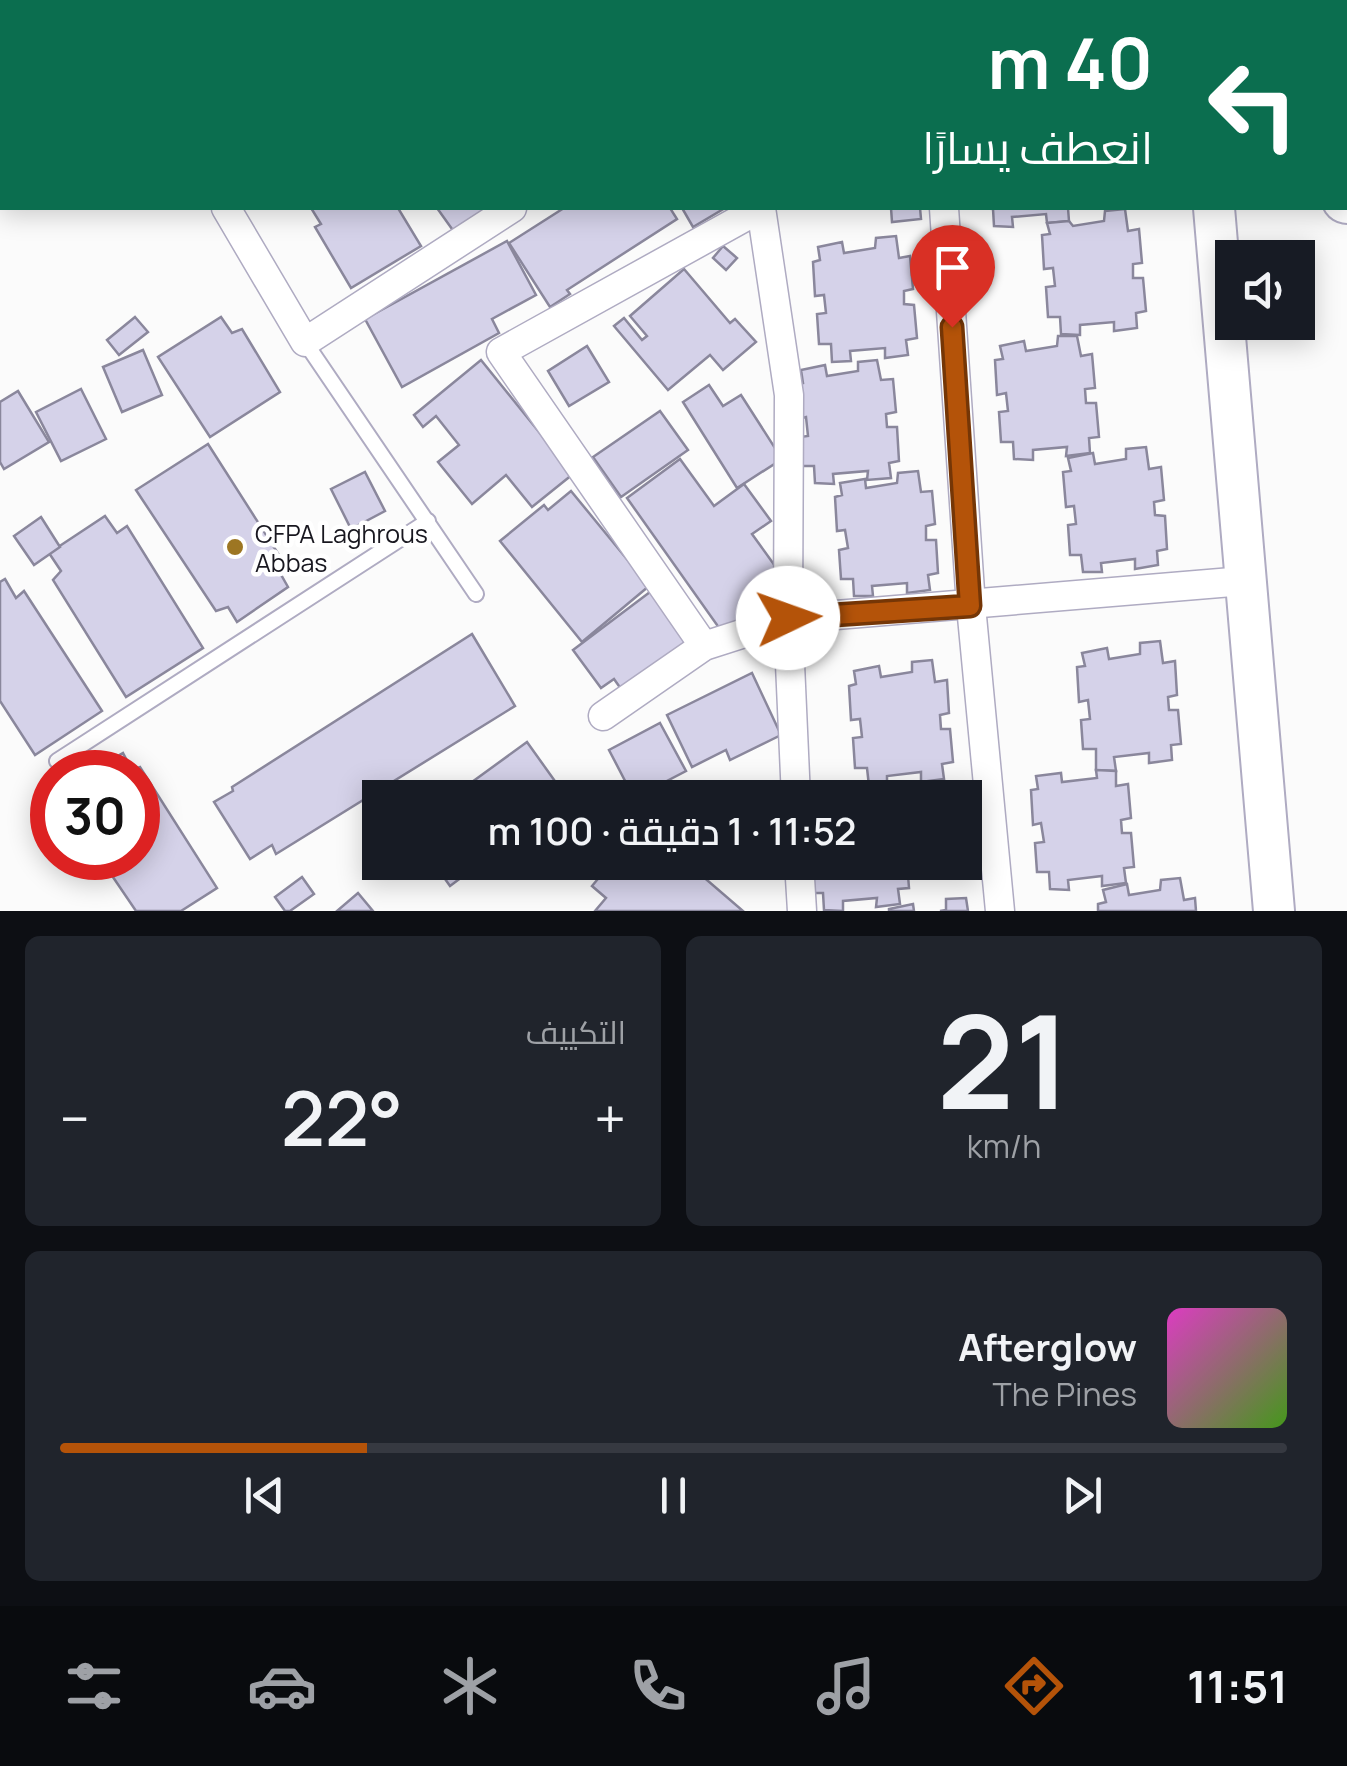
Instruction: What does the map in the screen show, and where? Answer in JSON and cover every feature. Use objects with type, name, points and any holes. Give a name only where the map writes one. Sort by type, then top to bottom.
[{"type":"street","points":[[227,210],[305,342],[509,210]]},
{"type":"street","points":[[704,646],[501,352],[757,210]]},
{"type":"street","points":[[761,210],[789,395],[788,618],[795,780]]},
{"type":"street","points":[[944,210],[970,606],[1000,911]]},
{"type":"street","points":[[1214,210],[1274,911]]},
{"type":"street","points":[[602,716],[704,646],[788,618],[1244,581]]},
{"type":"street","points":[[801,880],[802,911]]},
{"type":"lane","points":[[305,342],[476,594]]},
{"type":"lane","points":[[73,750],[428,520]]},
{"type":"building","points":[[312,210],[399,210],[421,246],[351,288],[315,227],[321,224]]},
{"type":"building","points":[[438,210],[493,210],[457,236]]},
{"type":"building","points":[[561,210],[671,210],[677,219],[567,290],[570,294],[550,307],[509,243]]},
{"type":"building","points":[[683,210],[722,210],[693,227]]},
{"type":"building","points":[[891,210],[920,210],[921,219],[892,222]]},
{"type":"building","points":[[993,210],[1068,210],[1069,221],[1047,223],[1046,214],[1012,217],[1013,227],[994,226]]},
{"type":"building","points":[[1125,210],[1128,231],[1139,229],[1142,263],[1133,264],[1133,278],[1143,278],[1146,311],[1136,313],[1137,328],[1114,331],[1114,322],[1080,325],[1080,335],[1061,334],[1060,317],[1048,317],[1046,287],[1055,286],[1053,268],[1044,269],[1042,235],[1050,234],[1047,223],[1069,221],[1073,226],[1104,221],[1105,211]]},
{"type":"building","points":[[896,236],[899,258],[910,256],[913,289],[904,291],[904,304],[914,305],[917,338],[906,340],[908,355],[885,358],[885,348],[850,351],[851,361],[832,362],[831,344],[819,344],[817,314],[826,313],[824,295],[815,296],[813,262],[820,260],[818,247],[842,242],[844,253],[875,248],[876,238]]},
{"type":"building","points":[[507,241],[536,295],[492,319],[499,333],[402,387],[365,319]]},
{"type":"building","points":[[723,246],[737,258],[726,270],[713,258]]},
{"type":"building","points":[[684,269],[730,323],[735,319],[756,342],[723,370],[710,355],[668,390],[614,326],[624,318],[642,340],[647,336],[630,316]]},
{"type":"building","points":[[135,317],[148,332],[119,355],[107,340]]},
{"type":"building","points":[[221,317],[232,333],[242,329],[280,392],[210,437],[158,357]]},
{"type":"building","points":[[1058,336],[1077,336],[1081,356],[1092,354],[1095,388],[1085,389],[1086,403],[1096,403],[1099,437],[1089,438],[1090,453],[1066,456],[1067,447],[1033,450],[1033,460],[1014,459],[1013,442],[1001,442],[999,412],[1008,411],[1006,393],[997,395],[995,360],[1003,359],[1000,346],[1024,341],[1026,351],[1057,346]]},
{"type":"building","points":[[587,346],[609,382],[569,406],[548,371]]},
{"type":"building","points":[[143,350],[162,395],[122,412],[103,367]]},
{"type":"building","points":[[481,360],[573,474],[532,507],[506,475],[472,504],[438,462],[459,445],[436,416],[423,427],[414,415]]},
{"type":"building","points":[[877,360],[881,380],[893,379],[896,412],[886,414],[887,427],[897,427],[899,461],[889,463],[891,478],[867,480],[868,471],[833,474],[834,484],[815,483],[814,466],[802,466],[800,437],[808,436],[806,417],[798,419],[796,385],[803,383],[801,370],[825,365],[827,376],[858,371],[858,362]]},
{"type":"building","points":[[709,385],[723,406],[741,395],[782,459],[737,488],[683,402]]},
{"type":"building","points":[[81,389],[106,439],[61,461],[36,412]]},
{"type":"building","points":[[18,391],[49,442],[4,469],[0,462],[0,402]]},
{"type":"building","points":[[660,411],[688,450],[621,497],[593,457]]},
{"type":"building","points":[[208,444],[286,566],[279,571],[288,587],[237,622],[228,607],[216,611],[136,490]]},
{"type":"building","points":[[1146,447],[1149,469],[1161,467],[1164,500],[1154,502],[1155,515],[1165,516],[1167,549],[1157,551],[1158,565],[1135,569],[1135,559],[1101,563],[1102,572],[1083,572],[1081,555],[1070,555],[1068,525],[1076,524],[1074,506],[1066,507],[1063,472],[1071,471],[1068,458],[1093,453],[1095,464],[1126,459],[1126,449]]},
{"type":"building","points":[[680,459],[714,506],[744,484],[771,521],[752,534],[788,584],[722,632],[627,498]]},
{"type":"building","points":[[918,471],[921,492],[932,491],[935,524],[926,526],[926,540],[936,540],[938,573],[928,575],[930,590],[907,593],[907,583],[872,586],[873,596],[854,596],[853,579],[841,579],[839,550],[848,548],[845,530],[837,531],[835,497],[842,495],[840,483],[865,479],[866,488],[897,483],[898,473]]},
{"type":"building","points":[[365,472],[385,511],[351,529],[331,489]]},
{"type":"building","points":[[571,491],[649,586],[582,642],[500,541],[544,505],[548,510]]},
{"type":"building","points":[[105,516],[117,533],[127,526],[203,648],[126,697],[53,580],[61,571],[49,553]]},
{"type":"building","points":[[41,517],[60,547],[34,565],[14,536]]},
{"type":"building","points":[[5,579],[16,598],[24,591],[102,711],[43,750],[32,750],[0,701],[0,582]]},
{"type":"building","points":[[650,592],[692,647],[626,696],[614,679],[601,688],[573,650]]},
{"type":"building","points":[[472,634],[515,706],[396,780],[362,780],[362,801],[276,854],[272,845],[250,859],[214,802],[233,791],[232,787]]},
{"type":"building","points":[[1160,641],[1163,663],[1175,661],[1177,695],[1168,697],[1169,710],[1178,710],[1181,744],[1171,745],[1172,760],[1149,763],[1149,753],[1114,757],[1116,771],[1096,770],[1096,749],[1083,749],[1081,720],[1090,719],[1088,700],[1079,702],[1077,667],[1085,666],[1082,653],[1107,648],[1109,659],[1140,654],[1140,643]]},
{"type":"building","points":[[932,660],[935,682],[947,680],[949,713],[940,715],[941,729],[950,729],[953,762],[942,764],[944,779],[921,780],[921,772],[868,780],[867,768],[855,768],[853,738],[862,737],[860,719],[851,720],[849,686],[856,684],[854,671],[879,666],[881,677],[912,672],[912,662]]},
{"type":"building","points":[[752,673],[781,735],[730,760],[726,750],[692,767],[667,715]]},
{"type":"building","points":[[660,723],[686,771],[669,780],[625,780],[609,750]]},
{"type":"building","points":[[527,742],[554,780],[475,780]]},
{"type":"building","points":[[1096,770],[1116,771],[1116,786],[1128,784],[1131,818],[1121,820],[1122,833],[1131,833],[1134,867],[1124,868],[1126,883],[1102,886],[1102,876],[1068,880],[1069,890],[1050,889],[1049,872],[1037,872],[1035,843],[1044,842],[1041,823],[1033,825],[1031,790],[1038,789],[1036,776],[1061,773],[1062,782],[1097,778]]},
{"type":"building","points":[[160,798],[217,888],[181,911],[136,911],[115,880],[160,880]]},
{"type":"building","points":[[302,877],[314,894],[285,911],[275,897]]},
{"type":"building","points":[[1180,878],[1184,900],[1195,898],[1196,911],[1098,911],[1098,904],[1106,902],[1103,890],[1127,884],[1129,895],[1160,890],[1161,880]]},
{"type":"building","points":[[597,880],[707,880],[743,911],[595,911],[606,898],[592,886]]},
{"type":"building","points":[[810,880],[908,880],[909,888],[898,889],[900,904],[876,907],[877,898],[843,901],[843,911],[824,910],[823,893],[811,893]]},
{"type":"building","points":[[358,893],[373,911],[337,911]]},
{"type":"building","points":[[966,898],[968,911],[940,911],[946,910],[946,899]]},
{"type":"building","points":[[913,904],[914,911],[889,911],[889,909]]},
{"type":"place","name":"CFPA Laghrous Abbas","points":[[235,547]]},
{"type":"route","points":[[788,618],[970,606],[952,327]]}]
